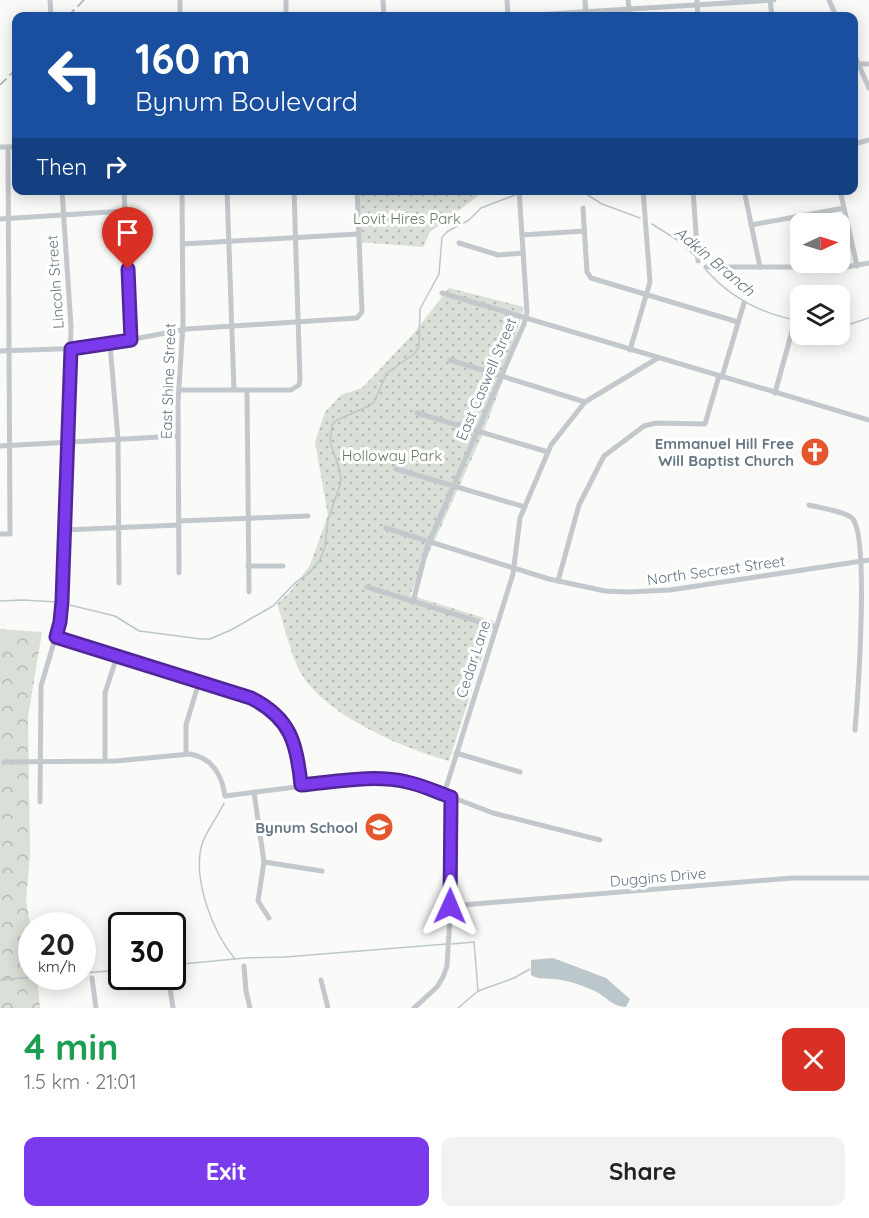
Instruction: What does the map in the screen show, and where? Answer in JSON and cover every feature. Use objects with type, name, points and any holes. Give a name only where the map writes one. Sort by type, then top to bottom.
[{"type":"street","points":[[628,0],[629,12]]},
{"type":"street","points":[[603,12],[697,2],[771,0]]},
{"type":"street","points":[[858,68],[869,88]]},
{"type":"street","points":[[0,147],[12,147]]},
{"type":"street","points":[[0,534],[10,534],[8,147]]},
{"type":"street","name":"Lincoln Street","points":[[40,802],[41,686],[60,622],[62,604],[71,349],[62,195]]},
{"type":"street","points":[[124,195],[131,340]]},
{"type":"street","name":"East Shine Street","points":[[179,573],[178,390],[182,330],[182,195]]},
{"type":"street","points":[[227,195],[234,390]]},
{"type":"street","points":[[178,390],[291,390],[299,385],[294,195]]},
{"type":"street","points":[[0,351],[71,349],[182,330],[357,318],[362,312],[357,195]]},
{"type":"street","name":"East Caswell Street","points":[[413,602],[429,542],[527,312],[519,195]]},
{"type":"street","points":[[630,350],[650,282],[643,195]]},
{"type":"street","points":[[693,195],[698,261]]},
{"type":"street","points":[[745,195],[760,267]]},
{"type":"street","points":[[841,195],[857,266]]},
{"type":"street","points":[[583,208],[588,275],[591,278],[738,322]]},
{"type":"street","points":[[751,225],[844,208]]},
{"type":"street","points":[[0,219],[125,212]]},
{"type":"street","points":[[522,235],[584,231]]},
{"type":"street","points":[[182,244],[358,234]]},
{"type":"street","points":[[459,243],[498,255],[523,253]]},
{"type":"street","points":[[706,267],[857,266],[869,263]]},
{"type":"street","points":[[442,293],[869,420]]},
{"type":"street","points":[[558,581],[579,506],[604,456],[644,426],[656,423],[705,424],[744,303]]},
{"type":"street","points":[[775,393],[790,339]]},
{"type":"street","points":[[110,344],[118,439],[119,583]]},
{"type":"street","name":"Cedar Lane","points":[[444,794],[514,568],[520,518],[551,445],[585,402],[658,358]]},
{"type":"street","points":[[450,360],[585,402]]},
{"type":"street","points":[[247,390],[249,592]]},
{"type":"street","points":[[417,413],[548,452]]},
{"type":"street","points":[[0,446],[178,436]]},
{"type":"street","points":[[396,469],[525,507]]},
{"type":"street","points":[[809,505],[847,515],[854,521],[866,560],[855,730]]},
{"type":"street","points":[[64,530],[248,517],[308,516]]},
{"type":"street","name":"North Secrest Street","points":[[386,528],[558,581],[605,591],[659,591],[866,560]]},
{"type":"street","points":[[248,566],[283,566]]},
{"type":"street","points":[[367,587],[496,627]]},
{"type":"street","points":[[56,637],[251,698],[277,717],[290,734],[297,749],[301,785]]},
{"type":"street","points":[[105,761],[105,693],[117,656]]},
{"type":"street","points":[[186,753],[186,725],[199,682]]},
{"type":"street","points":[[4,762],[105,761],[186,753],[202,757],[214,768],[221,778],[225,796],[301,785],[385,779],[407,782],[493,813],[600,840]]},
{"type":"street","points":[[456,753],[520,772]]},
{"type":"street","points":[[254,792],[264,862],[258,901],[269,918]]},
{"type":"street","points":[[414,1008],[437,987],[445,972],[450,906],[451,797]]},
{"type":"street","points":[[264,862],[322,871]]},
{"type":"street","name":"Duggins Drive","points":[[450,906],[792,878],[869,878]]},
{"type":"street","points":[[244,966],[250,1008]]},
{"type":"street","points":[[321,980],[328,1008]]},
{"type":"street","points":[[94,990],[96,1008]]},
{"type":"street","points":[[170,990],[173,1008]]},
{"type":"green space","name":"Lovit Hires Park","points":[[358,195],[480,195],[430,232],[423,247],[358,242]]},
{"type":"green space","name":"Holloway Park","points":[[449,288],[524,307],[505,375],[482,436],[410,595],[494,621],[449,761],[389,739],[346,716],[328,703],[312,688],[297,666],[277,604],[290,592],[310,565],[328,515],[315,442],[325,412],[341,395],[362,388],[414,333]]},
{"type":"green space","points":[[0,629],[42,632],[28,717],[30,857],[26,899],[28,912],[18,912],[18,990],[38,990],[40,1008],[0,1008]]},
{"type":"shaded area","points":[[553,958],[606,978],[630,999],[626,1007],[577,984],[531,975],[531,960]]},
{"type":"waterway","name":"Adkin Branch","points":[[0,601],[57,602],[115,616],[139,631],[201,639],[210,639],[231,630],[273,606],[296,582],[308,574],[320,560],[325,547],[328,520],[341,482],[340,471],[330,442],[332,425],[337,420],[374,402],[387,373],[414,354],[419,347],[420,309],[439,274],[442,237],[448,231],[469,220],[481,208],[515,195]]},
{"type":"waterway","name":"Adkin Branch","points":[[588,195],[602,204],[640,218]]},
{"type":"waterway","name":"Adkin Branch","points":[[652,224],[679,241],[696,257]]},
{"type":"waterway","name":"Adkin Branch","points":[[706,270],[726,289],[749,304],[790,319]]},
{"type":"waterway","name":"Adkin Branch","points":[[850,324],[869,318]]},
{"type":"waterway","points":[[224,803],[202,844],[200,873],[206,905],[212,920],[235,959]]},
{"type":"waterway","points":[[452,944],[474,942],[478,991]]},
{"type":"waterway","points":[[186,964],[447,944]]},
{"type":"waterway","points":[[458,1008],[478,991],[514,978],[530,969]]},
{"type":"waterway","points":[[96,972],[108,971]]},
{"type":"waterway","points":[[0,980],[18,978]]},
{"type":"railway","points":[[72,12],[84,0]]},
{"type":"railway","points":[[0,85],[12,73]]},
{"type":"place","name":"Emmanuel Hill Free Will Baptist Church","points":[[815,452]]},
{"type":"place","name":"Bynum School","points":[[379,827]]},
{"type":"route","points":[[128,269],[131,340],[71,349],[62,601],[56,637],[251,698],[260,703],[277,717],[292,739],[298,754],[301,785],[352,780],[394,780],[420,785],[451,797],[450,906]]}]
